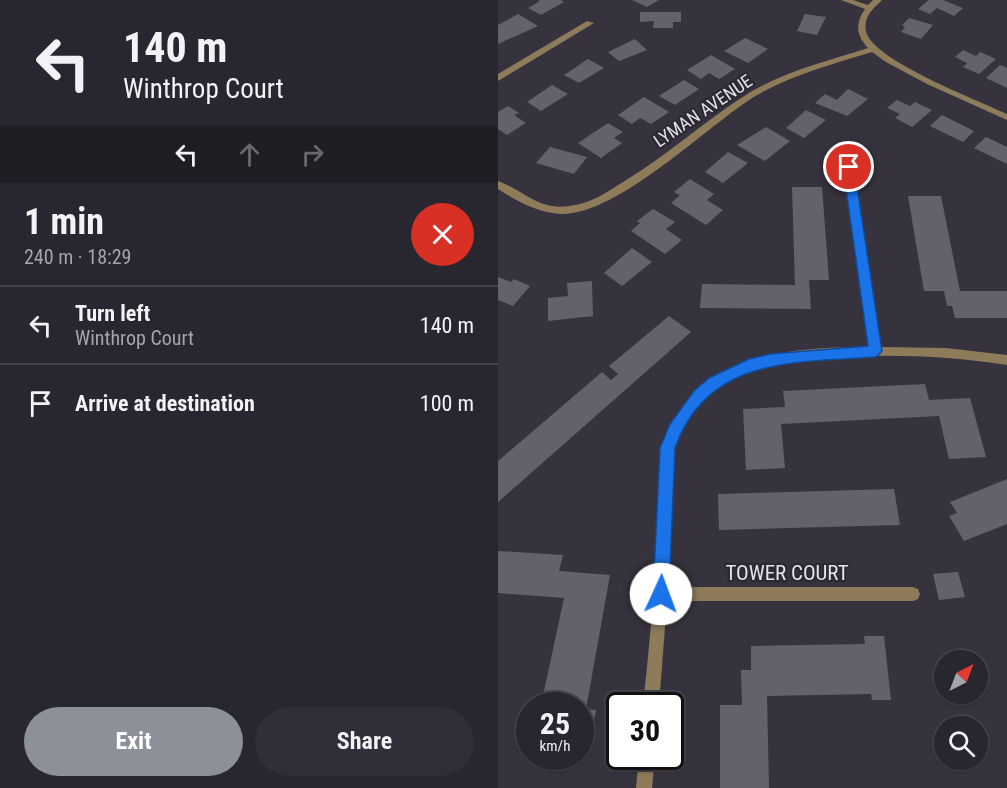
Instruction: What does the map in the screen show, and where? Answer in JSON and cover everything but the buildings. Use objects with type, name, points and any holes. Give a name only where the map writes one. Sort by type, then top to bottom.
[{"type":"street","points":[[845,0],[868,7]]},
{"type":"street","points":[[878,0],[868,7],[861,26],[866,41],[872,49],[896,64],[1007,117]]},
{"type":"street","points":[[498,78],[590,24]]},
{"type":"street","name":"LYMAN AVENUE","points":[[498,184],[518,198],[535,205],[572,209],[610,196],[756,93],[872,49]]},
{"type":"street","points":[[849,167],[876,351]]},
{"type":"street","points":[[652,692],[661,594],[668,448],[675,429],[698,395],[732,372],[759,362],[876,351],[988,356],[1007,360]]},
{"type":"street","name":"TOWER COURT","points":[[661,594],[914,594]]},
{"type":"street","points":[[644,788],[645,770]]},
{"type":"route","points":[[661,594],[668,448],[685,411],[698,395],[714,382],[749,365],[770,360],[876,351],[849,167]]}]
